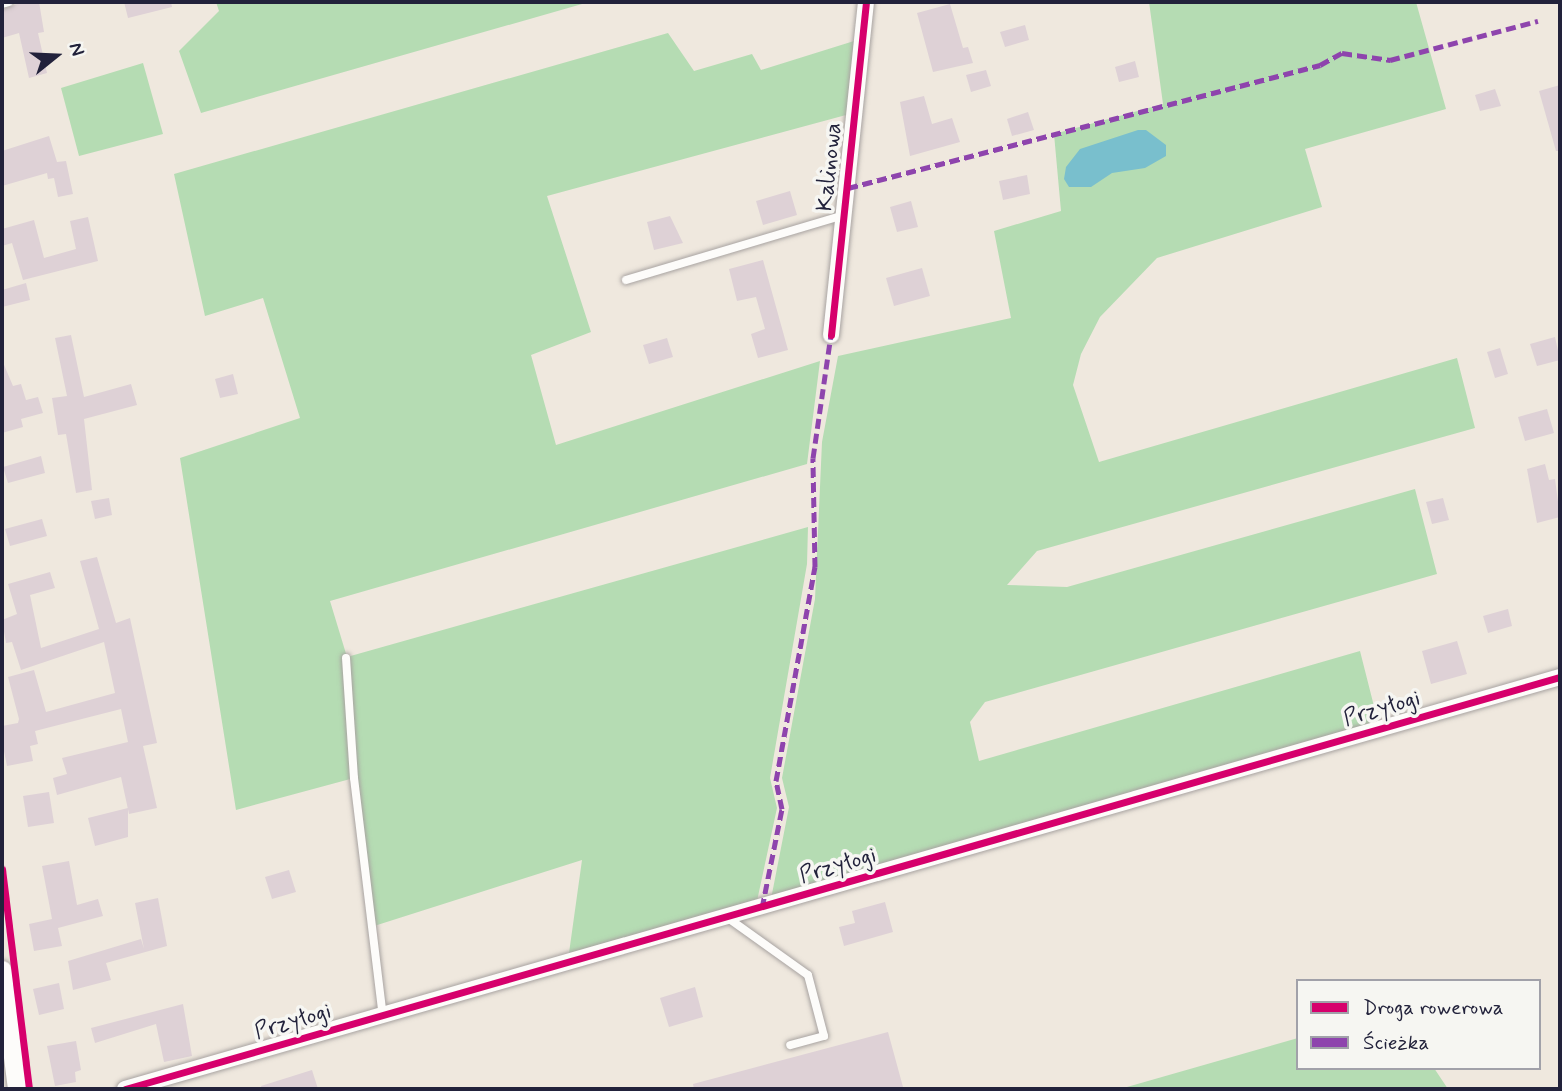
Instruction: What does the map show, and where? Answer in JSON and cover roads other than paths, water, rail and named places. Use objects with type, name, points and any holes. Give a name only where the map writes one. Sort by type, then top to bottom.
[{"type":"street","name":"Kalinowa","points":[[831,335],[866,2]]},
{"type":"street","name":"Przyłogi","points":[[125,1089],[1560,677]]},
{"type":"street","points":[[2,970],[7,1057],[17,1089]]},
{"type":"lane","points":[[2,4],[9,2]]},
{"type":"lane","points":[[626,281],[845,215]]},
{"type":"lane","points":[[346,657],[354,778],[383,1016]]},
{"type":"lane","points":[[728,918],[808,975],[824,1036],[790,1045]]},
{"type":"water","points":[[1138,130],[1146,130],[1166,145],[1166,156],[1145,168],[1112,173],[1091,187],[1069,187],[1064,179],[1066,167],[1080,149]]}]
